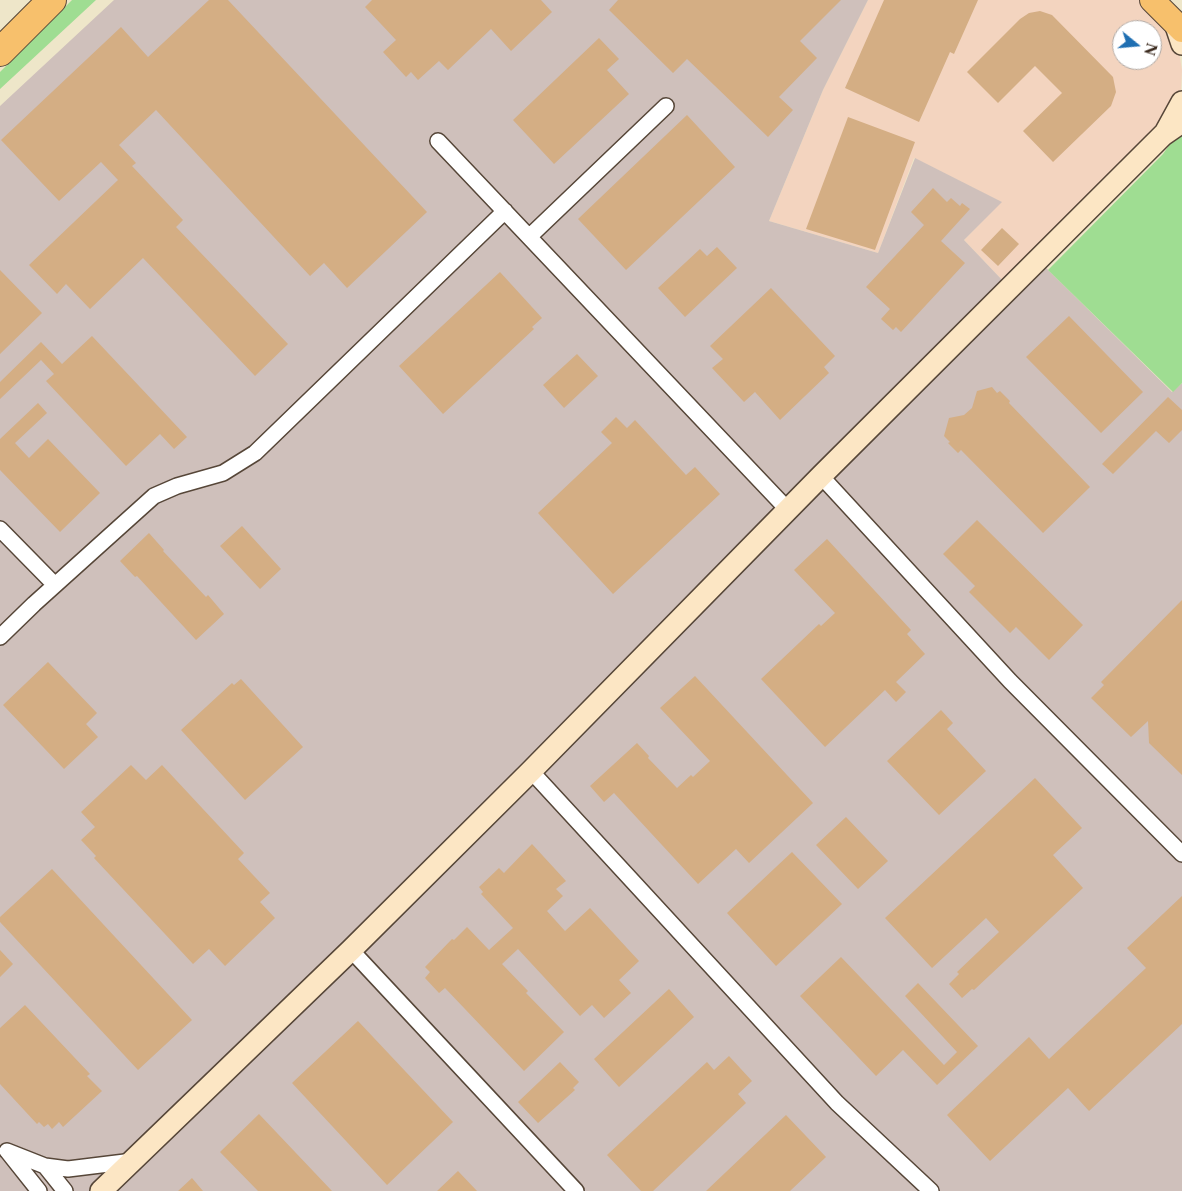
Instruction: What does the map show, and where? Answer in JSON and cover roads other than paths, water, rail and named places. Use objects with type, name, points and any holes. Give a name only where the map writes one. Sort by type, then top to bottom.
[{"type":"highway","points":[[0,29],[28,0]]},
{"type":"highway","points":[[0,52],[52,0]]},
{"type":"main road","points":[[1152,0],[1180,32]]},
{"type":"street","points":[[1163,135],[1182,103]]},
{"type":"street","points":[[529,237],[666,106]]},
{"type":"street","points":[[101,1191],[351,950],[531,771],[821,476],[1163,135],[1182,122]]},
{"type":"street","points":[[438,141],[788,510]]},
{"type":"street","points":[[0,637],[54,585],[154,496],[177,486],[223,473],[255,453],[505,211]]},
{"type":"street","points":[[821,476],[1010,681],[1182,854]]},
{"type":"street","points":[[0,529],[54,585]]},
{"type":"street","points":[[531,771],[837,1103],[931,1191]]},
{"type":"street","points":[[351,950],[576,1191]]},
{"type":"street","points":[[3,1148],[45,1166],[68,1169],[133,1161]]},
{"type":"street","points":[[3,1148],[39,1191]]},
{"type":"street","points":[[45,1166],[65,1191]]}]
